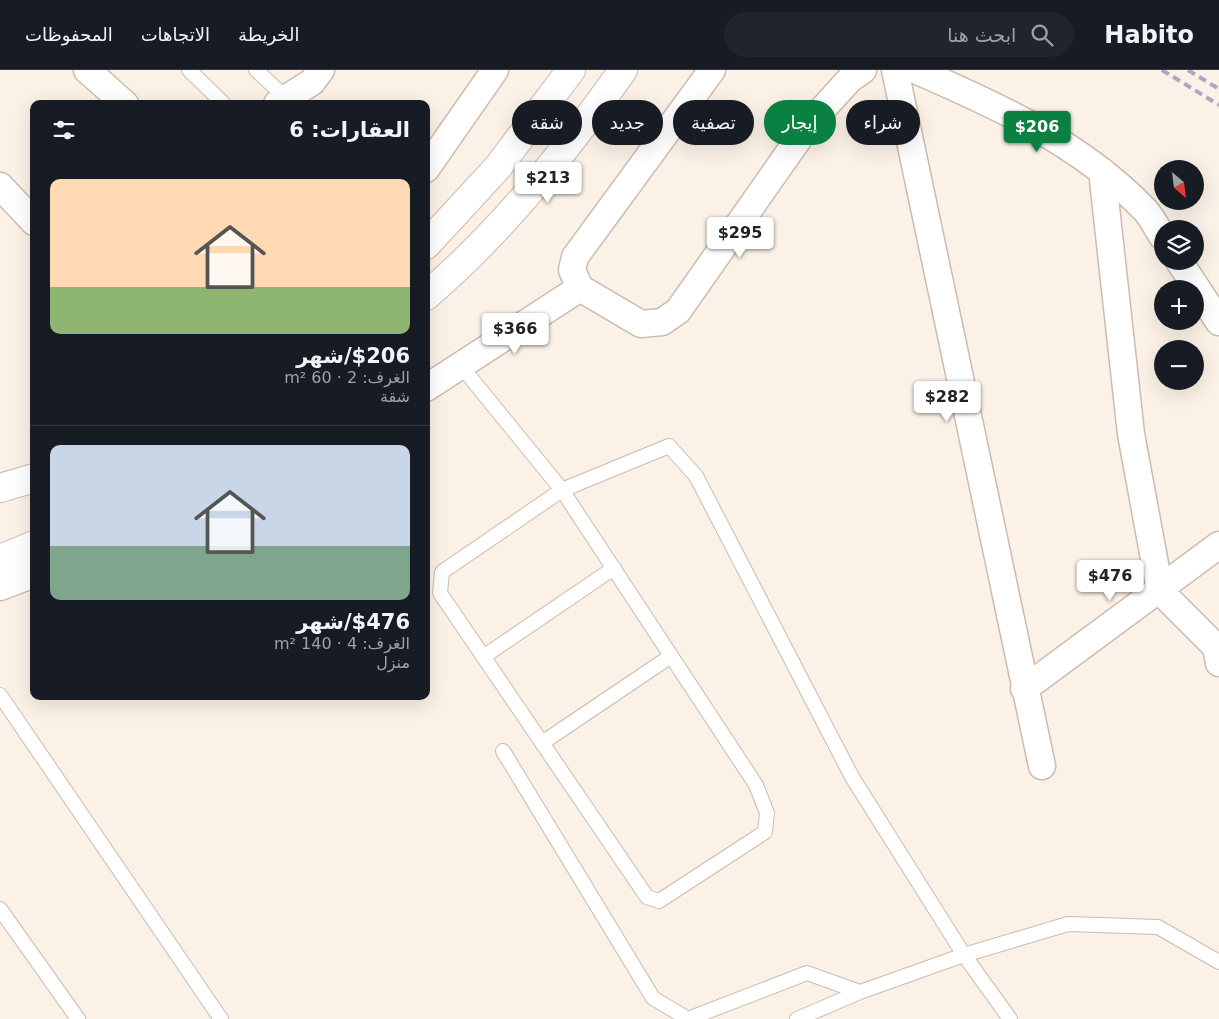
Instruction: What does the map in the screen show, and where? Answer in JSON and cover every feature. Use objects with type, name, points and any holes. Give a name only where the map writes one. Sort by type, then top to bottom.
[{"type":"main road","points":[[430,241],[498,167],[571,70]]},
{"type":"main road","points":[[430,293],[452,274],[532,190],[570,144],[623,70]]},
{"type":"main road","points":[[0,488],[30,479]]},
{"type":"main road","points":[[0,559],[30,547]]},
{"type":"street","points":[[87,70],[121,100]]},
{"type":"street","points":[[284,100],[312,82],[321,70]]},
{"type":"street","points":[[430,162],[495,70]]},
{"type":"street","points":[[712,70],[575,257],[572,270],[580,288],[641,324],[662,322],[678,312],[809,124],[850,79],[863,70]]},
{"type":"street","points":[[895,70],[1024,689],[1042,766]]},
{"type":"street","points":[[915,70],[994,103],[1070,148],[1102,171],[1144,209],[1154,224]]},
{"type":"street","points":[[1102,171],[1131,434],[1160,591],[1216,647],[1219,663]]},
{"type":"street","points":[[0,186],[30,218]]},
{"type":"street","points":[[1185,270],[1219,322]]},
{"type":"street","points":[[430,385],[580,288]]},
{"type":"street","points":[[1024,689],[1219,546]]},
{"type":"street","points":[[0,587],[30,576]]},
{"type":"lane","points":[[189,70],[220,100]]},
{"type":"lane","points":[[256,70],[281,100]]},
{"type":"lane","points":[[461,366],[562,490],[756,785],[767,814],[765,832],[659,901],[647,897],[440,592],[442,572],[562,490],[669,446],[696,476],[852,777],[964,955],[1010,1019]]},
{"type":"lane","points":[[483,656],[614,568]]},
{"type":"lane","points":[[542,743],[671,656]]},
{"type":"lane","points":[[0,695],[221,1019]]},
{"type":"lane","points":[[503,751],[653,998],[688,1019],[807,973],[860,992]]},
{"type":"lane","points":[[0,909],[78,1019]]},
{"type":"lane","points":[[797,1019],[860,992],[964,955],[1068,924],[1158,926],[1219,962]]},
{"type":"railway","points":[[1162,70],[1219,105]]},
{"type":"railway","points":[[1188,70],[1219,89]]}]
